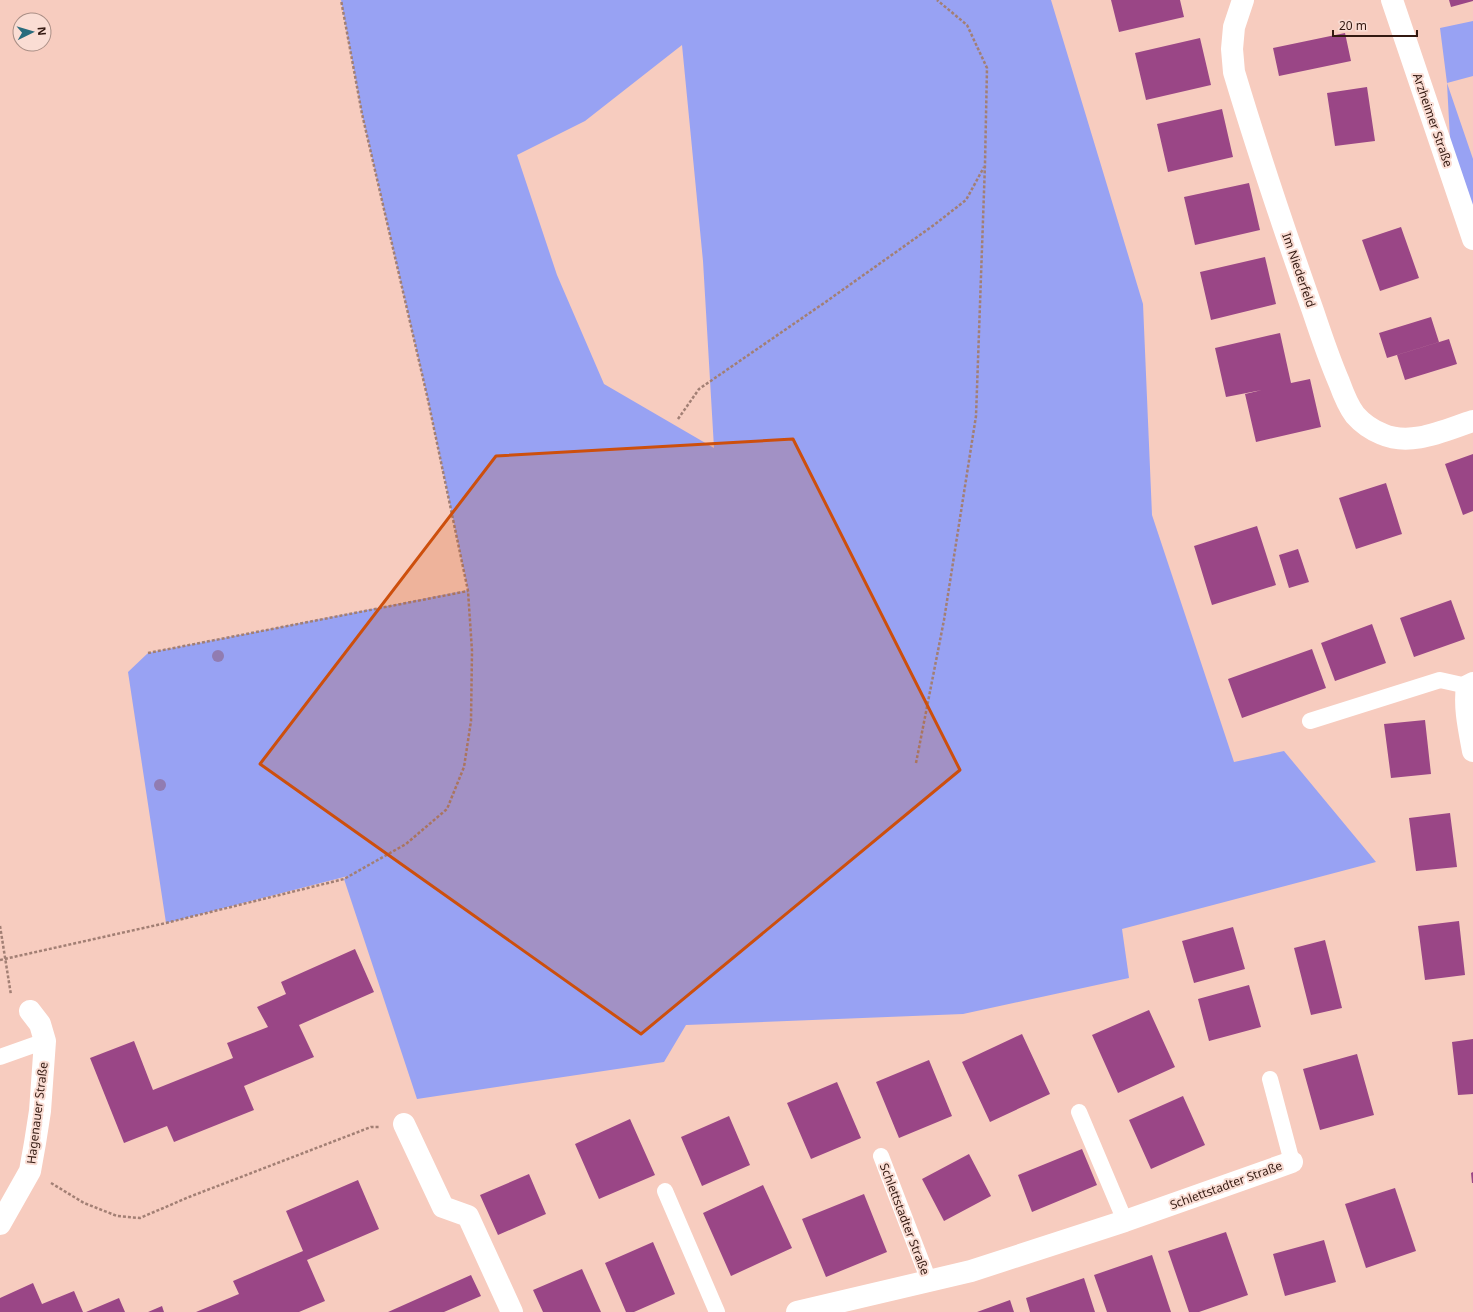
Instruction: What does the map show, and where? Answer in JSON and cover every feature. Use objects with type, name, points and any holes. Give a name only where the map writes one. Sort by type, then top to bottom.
[{"type":"street","name":"Im Niederfeld","points":[[1244,0],[1234,27],[1232,49],[1234,72],[1278,212],[1328,356],[1346,398],[1355,414],[1368,427],[1383,435],[1399,438],[1428,436],[1473,421]]},
{"type":"street","name":"Arzheimer Straße","points":[[1392,0],[1473,240]]},
{"type":"street","points":[[1470,684],[1466,697],[1466,712],[1473,751]]},
{"type":"street","name":"Hagenauer Straße","points":[[0,1224],[30,1171],[40,1111],[45,1041],[40,1024],[30,1011]]},
{"type":"street","points":[[404,1124],[443,1207],[468,1216],[512,1312]]},
{"type":"street","name":"Schlettstadter Straße","points":[[797,1312],[971,1271],[1125,1221],[1292,1162]]},
{"type":"lane","points":[[1310,721],[1440,680],[1470,684]]},
{"type":"lane","name":"Hagenauer Straße","points":[[0,1057],[45,1041]]},
{"type":"lane","name":"Schlettstadter Straße","points":[[1270,1080],[1292,1162]]},
{"type":"lane","points":[[1079,1112],[1125,1221]]},
{"type":"lane","name":"Schlettstadter Straße","points":[[881,1156],[929,1281]]},
{"type":"lane","points":[[665,1191],[717,1312]]},
{"type":"path","points":[[0,960],[166,923],[344,879],[406,844],[447,809],[464,767],[471,721],[472,651],[468,591],[428,400],[362,114],[341,0]]},
{"type":"path","points":[[916,763],[944,620],[976,416],[985,164],[986,68],[967,25],[937,0]]},
{"type":"path","points":[[678,418],[699,389],[827,302],[934,225],[966,200],[985,164]]},
{"type":"path","points":[[148,653],[468,591]]},
{"type":"path","points":[[0,926],[11,995],[30,1011]]},
{"type":"path","points":[[30,1171],[84,1203],[117,1216],[140,1218],[189,1197],[371,1127],[404,1124]]},
{"type":"highlighted area","points":[[793,439],[960,770],[641,1034],[260,764],[496,456]]},
{"type":"shaded area","points":[[341,0],[1051,0],[1143,304],[1152,515],[1234,762],[1284,751],[1376,862],[1122,929],[1129,978],[963,1014],[686,1025],[664,1062],[417,1099],[344,879],[348,876],[166,923],[128,672],[148,653],[468,590],[428,400],[362,114]],"holes":[[[682,45],[703,261],[714,448],[604,384],[557,275],[517,155],[585,121]]]},
{"type":"shaded area","points":[[1473,21],[1473,76],[1447,83],[1440,28]]},
{"type":"shaded area","points":[[1447,83],[1473,159],[1473,239],[1452,177]]},
{"type":"building","points":[[1111,0],[1180,0],[1184,17],[1119,32]]},
{"type":"building","points":[[1449,0],[1473,0],[1473,1],[1451,7]]},
{"type":"building","points":[[1345,33],[1351,61],[1279,76],[1273,48]]},
{"type":"building","points":[[1200,38],[1211,85],[1146,100],[1135,53]]},
{"type":"building","points":[[1367,87],[1375,141],[1335,146],[1327,93]]},
{"type":"building","points":[[1222,109],[1233,157],[1168,172],[1157,124]]},
{"type":"building","points":[[1249,183],[1260,230],[1195,245],[1184,197]]},
{"type":"building","points":[[1401,227],[1419,278],[1380,291],[1362,240]]},
{"type":"building","points":[[1265,257],[1276,304],[1211,320],[1200,272]]},
{"type":"building","points":[[1431,317],[1439,342],[1387,358],[1379,333]]},
{"type":"building","points":[[1280,333],[1291,383],[1310,379],[1321,427],[1256,442],[1245,394],[1262,390],[1226,397],[1215,348]]},
{"type":"building","points":[[1449,339],[1457,364],[1405,380],[1397,355]]},
{"type":"building","points":[[1473,454],[1473,511],[1463,515],[1445,464]]},
{"type":"building","points":[[1386,483],[1402,534],[1356,549],[1339,498]]},
{"type":"building","points":[[1257,526],[1276,585],[1212,605],[1194,546]]},
{"type":"building","points":[[1298,549],[1309,582],[1289,588],[1279,555]]},
{"type":"building","points":[[1451,600],[1465,639],[1414,657],[1400,618]]},
{"type":"building","points":[[1372,624],[1386,663],[1335,681],[1321,643]]},
{"type":"building","points":[[1312,649],[1326,688],[1242,718],[1228,679]]},
{"type":"building","points":[[1425,720],[1431,774],[1391,778],[1384,724]]},
{"type":"building","points":[[1450,813],[1457,867],[1416,871],[1409,818]]},
{"type":"building","points":[[1459,921],[1465,975],[1425,980],[1418,926]]},
{"type":"building","points":[[1233,927],[1245,969],[1194,983],[1182,941]]},
{"type":"building","points":[[1325,940],[1342,1008],[1311,1015],[1294,948]]},
{"type":"building","points":[[355,949],[374,992],[299,1025],[314,1057],[244,1086],[254,1110],[174,1142],[167,1126],[124,1143],[90,1058],[134,1041],[153,1090],[233,1058],[227,1043],[268,1027],[257,1007],[286,994],[281,982]]},
{"type":"building","points":[[1249,985],[1261,1027],[1209,1041],[1198,999]]},
{"type":"building","points":[[1149,1010],[1175,1067],[1118,1093],[1092,1035]]},
{"type":"building","points":[[1022,1034],[1050,1094],[990,1122],[962,1062]]},
{"type":"building","points":[[1473,1039],[1473,1094],[1458,1095],[1452,1042]]},
{"type":"building","points":[[1357,1054],[1374,1115],[1320,1130],[1303,1069]]},
{"type":"building","points":[[929,1060],[952,1116],[899,1138],[876,1082]]},
{"type":"building","points":[[837,1082],[861,1138],[811,1159],[787,1103]]},
{"type":"building","points":[[1183,1096],[1205,1145],[1151,1169],[1129,1120]]},
{"type":"building","points":[[729,1116],[750,1165],[702,1186],[681,1137]]},
{"type":"building","points":[[630,1119],[655,1175],[599,1199],[575,1144]]},
{"type":"building","points":[[1082,1149],[1097,1185],[1032,1212],[1018,1175]]},
{"type":"building","points":[[969,1154],[991,1196],[944,1221],[922,1179]]},
{"type":"building","points":[[1473,1172],[1473,1183],[1472,1183],[1471,1173]]},
{"type":"building","points":[[529,1174],[546,1214],[498,1235],[480,1195]]},
{"type":"building","points":[[358,1180],[379,1229],[307,1260],[325,1301],[299,1312],[196,1312],[239,1294],[233,1281],[303,1251],[286,1211]]},
{"type":"building","points":[[763,1185],[792,1248],[731,1276],[703,1213]]},
{"type":"building","points":[[1395,1188],[1416,1251],[1366,1268],[1345,1204]]},
{"type":"building","points":[[864,1194],[887,1252],[826,1277],[802,1219]]},
{"type":"building","points":[[1226,1232],[1248,1295],[1199,1312],[1189,1312],[1168,1251]]},
{"type":"building","points":[[1324,1240],[1336,1282],[1285,1296],[1273,1254]]},
{"type":"building","points":[[653,1242],[675,1294],[634,1312],[626,1312],[605,1263]]},
{"type":"building","points":[[1152,1255],[1171,1312],[1107,1312],[1094,1275]]},
{"type":"building","points":[[582,1269],[601,1312],[543,1312],[533,1290]]},
{"type":"building","points":[[471,1275],[481,1296],[444,1312],[388,1312]]},
{"type":"building","points":[[1084,1278],[1095,1312],[1030,1312],[1026,1298]]},
{"type":"building","points":[[33,1283],[42,1304],[74,1291],[83,1312],[0,1312],[0,1298]]},
{"type":"building","points":[[119,1298],[125,1312],[86,1312]]},
{"type":"building","points":[[1010,1300],[1014,1312],[977,1312]]},
{"type":"building","points":[[162,1306],[164,1312],[148,1312]]}]
